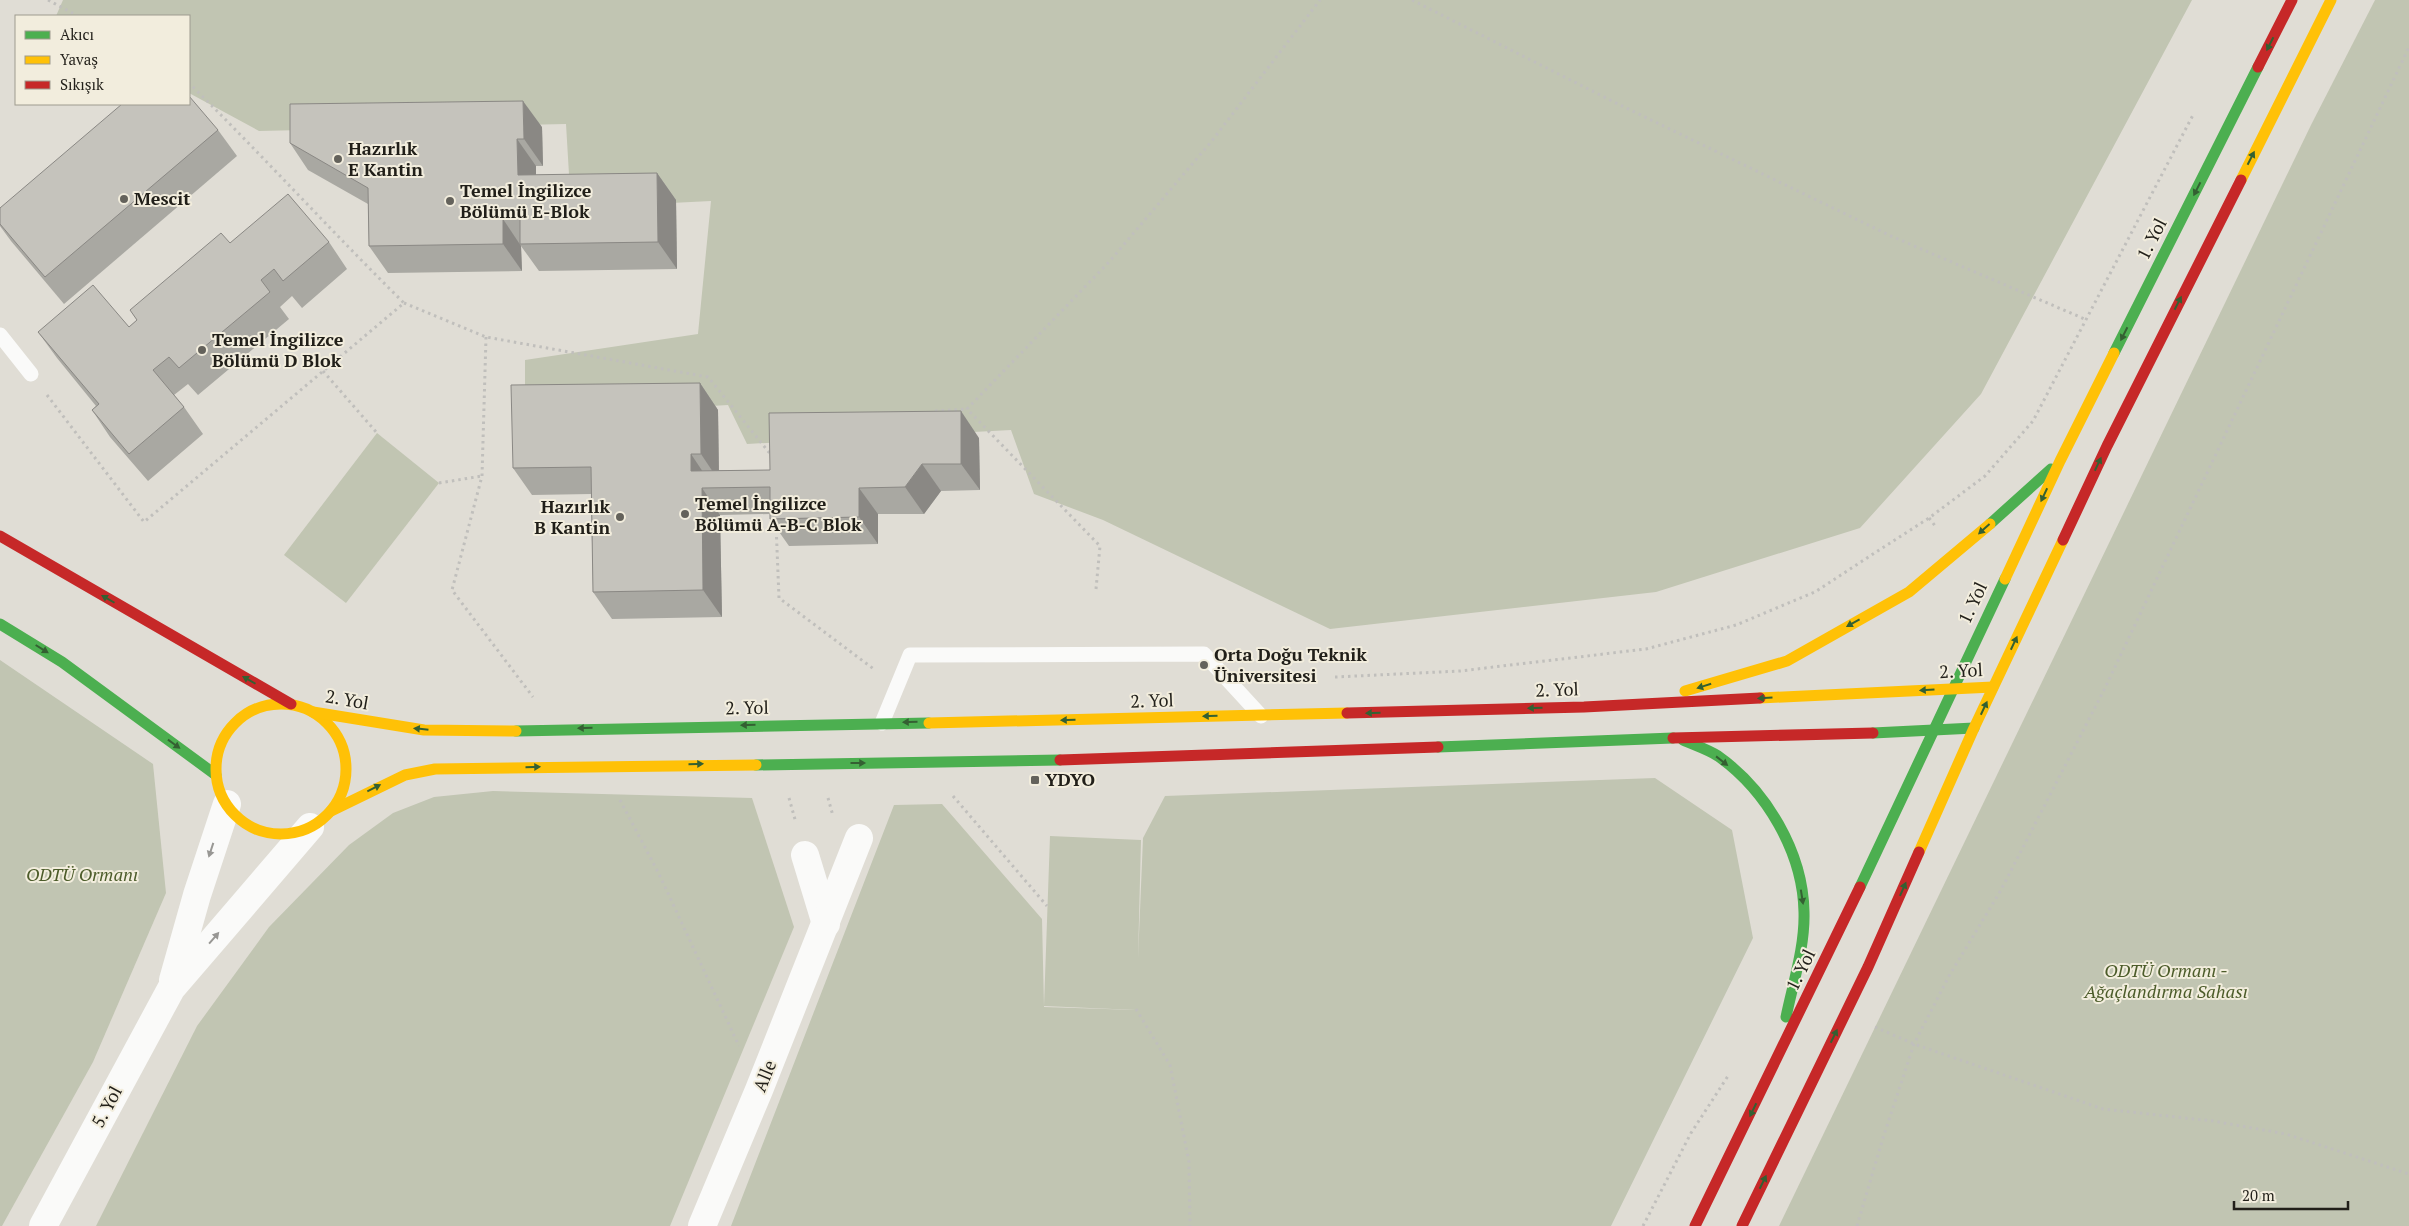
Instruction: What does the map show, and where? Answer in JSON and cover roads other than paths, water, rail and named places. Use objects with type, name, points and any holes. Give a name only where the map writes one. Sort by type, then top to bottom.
[{"type":"street","name":"1. Yol","points":[[1696,1226],[1774,1066],[2060,461],[2292,0]]},
{"type":"street","points":[[1742,1226],[1845,1014],[1974,728],[2107,446],[2331,0]]},
{"type":"street","points":[[1584,707],[1689,691],[1787,660],[1909,592],[1955,555],[2060,461]]},
{"type":"street","name":"2. Yol","points":[[0,536],[291,704],[313,712],[424,730],[883,728],[1117,724],[1261,716],[1584,707],[1994,687]]},
{"type":"street","points":[[0,624],[62,662],[216,775]]},
{"type":"street","name":"2. Yol","points":[[291,704],[271,704],[252,710],[236,721],[224,737],[217,755],[216,775],[226,804],[239,818],[255,828],[274,833],[292,833],[321,819],[384,783],[405,774],[424,770],[818,763],[885,758],[924,762],[1116,753],[1974,728]]},
{"type":"street","name":"2. Yol","points":[[313,712],[328,723],[339,739],[345,757],[346,776],[341,795],[321,819]]},
{"type":"street","points":[[1679,738],[1717,756],[1741,776],[1769,809],[1789,843],[1799,878],[1804,917],[1796,974],[1774,1066]]},
{"type":"street","name":"5. Yol","points":[[43,1226],[171,989],[197,895],[226,804]]},
{"type":"street","name":"5. Yol","points":[[171,989],[321,819]]},
{"type":"street","name":"Alle","points":[[702,1226],[849,868],[850,839]]},
{"type":"street","points":[[805,855],[826,924]]},
{"type":"lane","points":[[0,335],[31,374]]},
{"type":"lane","points":[[883,728],[896,686],[910,655],[1204,654],[1261,716]]},
{"type":"place","name":"Hazırlık E Kantin","points":[[338,159]]},
{"type":"place","name":"Mescit","points":[[124,199]]},
{"type":"place","name":"Temel İngilizce Bölümü E-Blok","points":[[450,201]]},
{"type":"place","name":"Temel İngilizce Bölümü D Blok","points":[[202,350]]},
{"type":"place","name":"Temel İngilizce Bölümü A-B-C Blok","points":[[685,514]]},
{"type":"place","name":"Hazırlık B Kantin","points":[[620,517]]},
{"type":"place","name":"Orta Doğu Teknik Üniversitesi","points":[[1204,665]]},
{"type":"place","name":"YDYO","points":[[1035,780]]},
{"type":"park label","name":"ODTÜ Ormanı","points":[[82,875]]},
{"type":"park label","name":"ODTÜ Ormanı - Ağaçlandırma Sahası","points":[[2166,981]]}]
